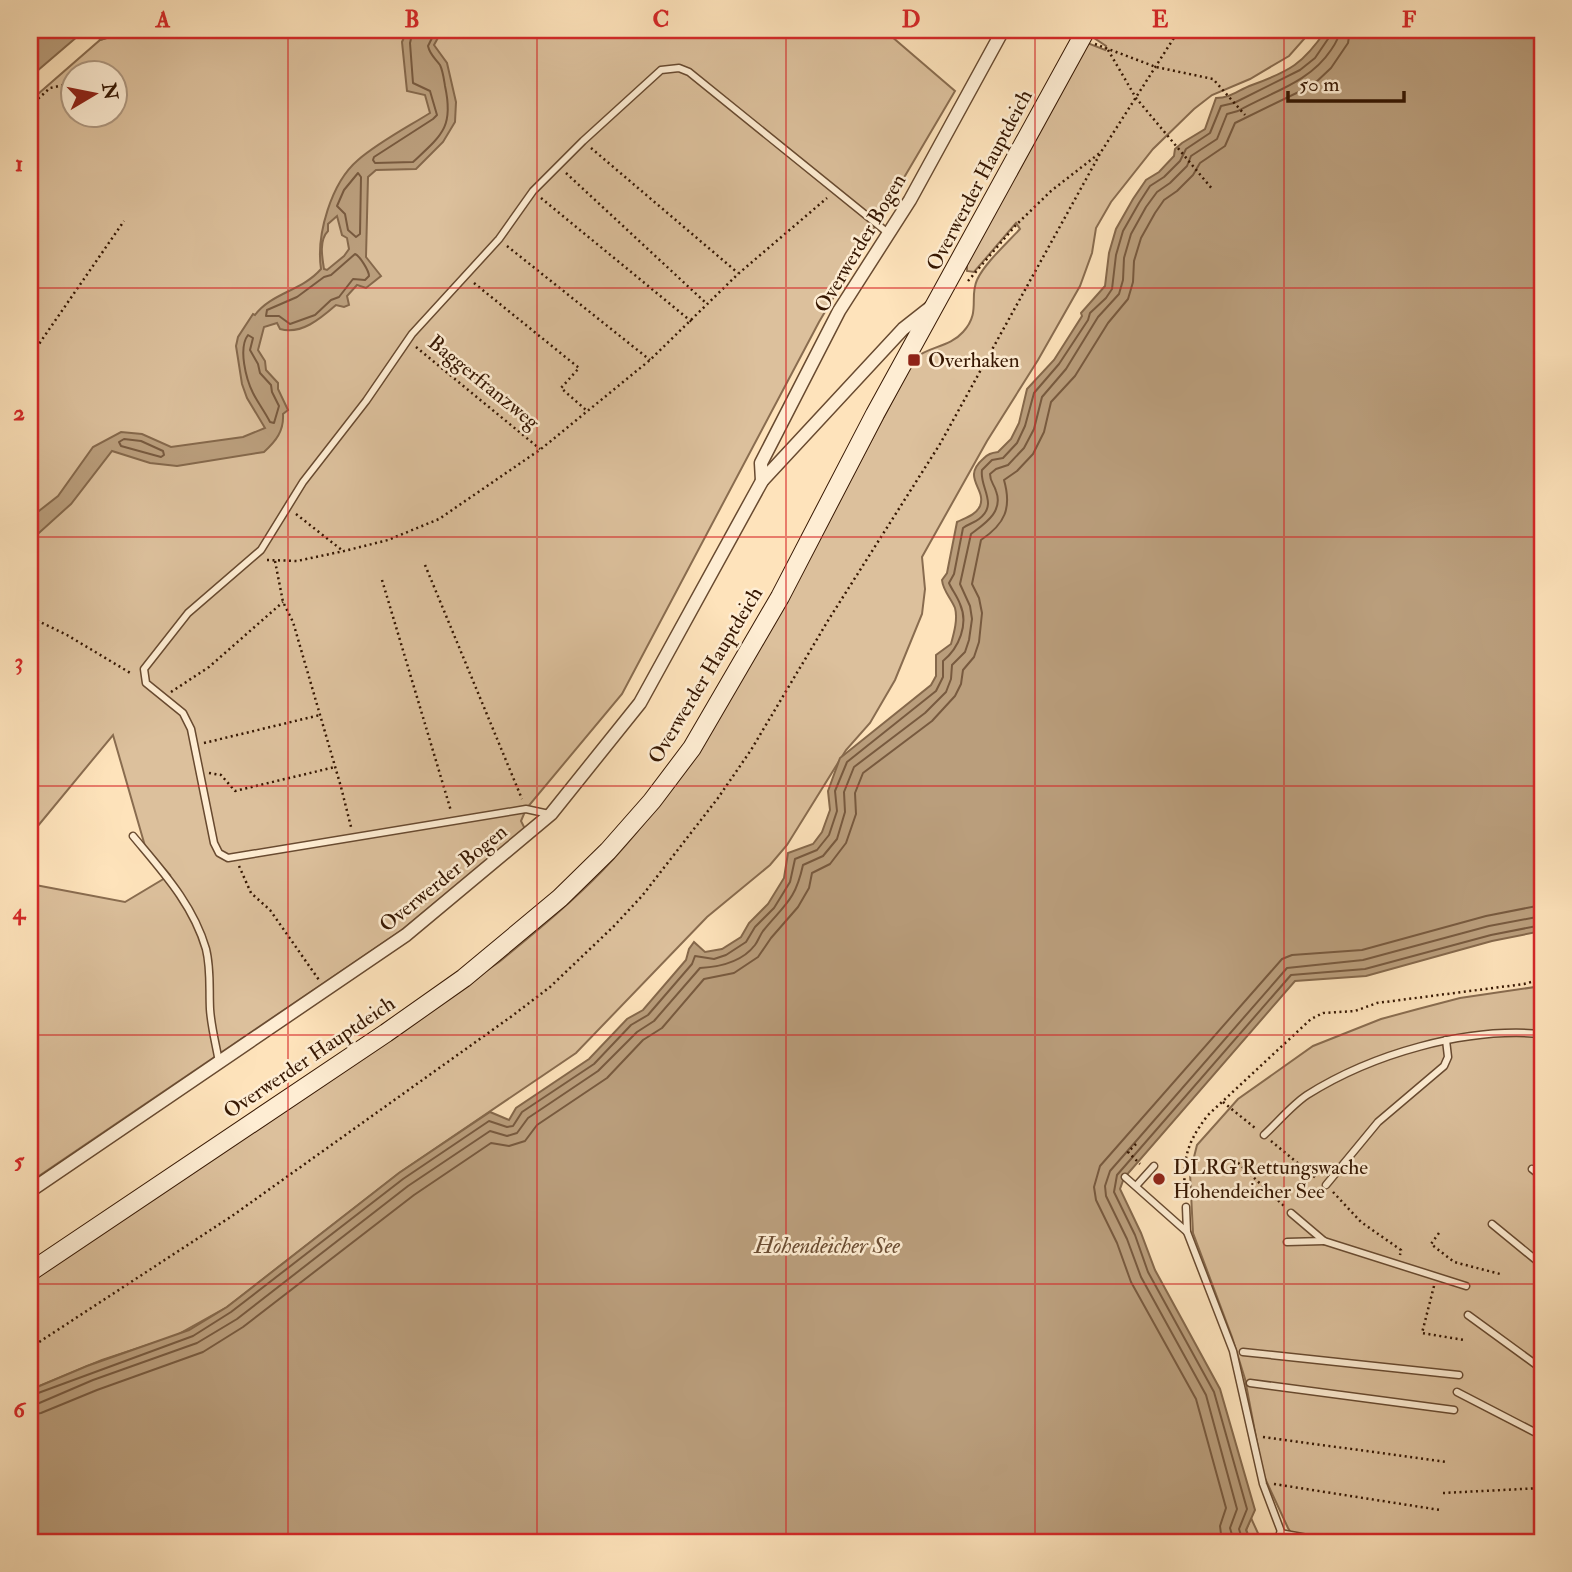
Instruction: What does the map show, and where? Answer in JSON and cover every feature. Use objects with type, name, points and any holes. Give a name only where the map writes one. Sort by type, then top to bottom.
[{"type":"street","name":"Overwerder Bogen","points":[[762,481],[761,463],[839,311],[910,200],[1003,30]]},
{"type":"street","name":"Overwerder Hauptdeich","points":[[30,1272],[464,978],[560,898],[608,851],[652,801],[692,748],[780,597],[875,414],[1084,34]]},
{"type":"street","name":"Overwerder Bogen","points":[[30,1191],[406,935],[551,814],[640,704],[762,481],[903,329],[939,300]]},
{"type":"lane","points":[[551,814],[526,809],[228,858],[219,853],[214,843],[201,773],[183,713],[146,683],[144,669],[188,614],[261,550],[303,482],[366,401],[421,322],[499,239],[533,191],[661,70],[679,68],[689,72],[888,233]]},
{"type":"lane","points":[[133,836],[174,886],[196,921],[206,951],[210,976],[210,1012],[219,1062]]},
{"type":"lane","points":[[1264,1135],[1305,1097],[1345,1074],[1446,1040],[1517,1031],[1541,1033]]},
{"type":"lane","points":[[1326,1185],[1378,1122],[1444,1066],[1448,1057],[1446,1040]]},
{"type":"lane","points":[[1136,1186],[1154,1166]]},
{"type":"lane","points":[[1532,1169],[1542,1177]]},
{"type":"lane","points":[[1125,1177],[1187,1232]]},
{"type":"lane","points":[[1186,1207],[1187,1232],[1233,1351],[1263,1484],[1285,1542]]},
{"type":"lane","points":[[1291,1213],[1324,1241]]},
{"type":"lane","points":[[1492,1224],[1542,1265]]},
{"type":"lane","points":[[1287,1242],[1324,1241],[1466,1286]]},
{"type":"lane","points":[[1468,1315],[1542,1369]]},
{"type":"lane","points":[[1243,1352],[1459,1375]]},
{"type":"lane","points":[[1251,1383],[1454,1410]]},
{"type":"lane","points":[[1457,1392],[1542,1436]]},
{"type":"lane","points":[[1280,1533],[1329,1542]]},
{"type":"path","points":[[964,285],[1042,199],[1101,152],[1179,30]]},
{"type":"path","points":[[1084,34],[1108,49],[1156,67],[1213,79],[1245,115]]},
{"type":"path","points":[[1108,49],[1136,98],[1213,190]]},
{"type":"path","points":[[30,106],[50,88],[60,86]]},
{"type":"path","points":[[583,141],[738,274]]},
{"type":"path","points":[[558,166],[707,304]]},
{"type":"path","points":[[250,560],[297,561],[344,551],[388,540],[439,519],[541,449],[650,360],[692,322],[738,274],[836,190]]},
{"type":"path","points":[[533,191],[692,322]]},
{"type":"path","points":[[30,357],[124,221]]},
{"type":"path","points":[[499,239],[650,360]]},
{"type":"path","points":[[466,276],[579,368],[561,388],[587,411]]},
{"type":"path","name":"Baggerfranzweg","points":[[408,340],[541,449]]},
{"type":"path","points":[[288,508],[344,551]]},
{"type":"path","points":[[275,561],[283,602],[293,622],[353,837]]},
{"type":"path","points":[[425,565],[526,809]]},
{"type":"path","points":[[382,580],[454,820]]},
{"type":"path","points":[[164,697],[209,667],[283,602]]},
{"type":"path","points":[[32,618],[67,635],[146,683]]},
{"type":"path","points":[[194,745],[320,715]]},
{"type":"path","points":[[201,773],[217,772],[235,791],[335,767]]},
{"type":"path","points":[[235,857],[251,893],[270,910],[327,991]]},
{"type":"path","points":[[1186,1207],[1185,1160],[1195,1133],[1208,1115],[1311,1019],[1323,1013],[1355,1012],[1377,1003],[1542,979]]},
{"type":"path","points":[[1535,981],[1541,1033]]},
{"type":"path","points":[[1136,1144],[1128,1152],[1141,1166]]},
{"type":"path","points":[[1234,1159],[1291,1213]]},
{"type":"path","points":[[1439,1233],[1431,1244],[1454,1262],[1500,1273]]},
{"type":"path","points":[[1436,1278],[1422,1333],[1464,1340]]},
{"type":"path","points":[[1252,1436],[1447,1462]]},
{"type":"path","points":[[1263,1484],[1440,1510]]},
{"type":"path","points":[[1443,1493],[1542,1488]]},
{"type":"shaded area","points":[[133,30],[884,30],[955,91],[819,322],[622,694],[526,809],[521,821],[525,829],[402,930],[30,1182],[30,884],[125,902],[170,875],[145,846],[113,735],[37,827],[30,869],[30,101],[60,75],[60,130],[130,130],[130,60],[77,60],[100,40]]},
{"type":"shaded area","points":[[1091,30],[1312,30],[1289,56],[1250,79],[1212,95],[1194,109],[1153,149],[1111,202],[1096,228],[1092,253],[1080,286],[987,441],[922,557],[925,589],[922,614],[895,680],[870,723],[846,750],[787,845],[770,865],[707,917],[576,1053],[399,1173],[227,1307],[175,1336],[102,1360],[30,1390],[30,1281],[499,962],[590,883],[660,803],[711,729],[758,651],[915,358],[958,337],[972,318],[977,280],[990,261],[1020,229],[1016,223],[974,272],[967,271],[967,264],[1085,42],[1105,50],[1106,46],[1088,34]]},
{"type":"shaded area","points":[[1542,986],[1542,1542],[1297,1542],[1263,1474],[1245,1379],[1193,1233],[1190,1173],[1197,1145],[1238,1099],[1313,1046],[1381,1019],[1418,1009],[1460,998]]},
{"type":"shaded area","points":[[1251,1518],[1262,1542],[1251,1542],[1246,1530]]},
{"type":"water","points":[[30,30],[85,30],[30,77]]},
{"type":"water","points":[[97,30],[133,30],[100,40]]},
{"type":"water","points":[[407,30],[448,30],[439,36],[434,45],[447,63],[456,102],[455,122],[443,142],[416,169],[376,170],[368,177],[366,257],[381,276],[366,288],[357,285],[347,296],[349,305],[336,305],[303,328],[280,329],[277,323],[264,327],[258,350],[265,361],[266,370],[278,383],[288,410],[283,414],[281,431],[276,440],[264,452],[177,466],[150,463],[112,451],[71,504],[30,541],[30,518],[58,496],[93,447],[121,432],[142,434],[171,447],[243,437],[265,428],[242,384],[236,346],[238,337],[253,314],[321,269],[323,226],[333,196],[348,170],[375,147],[430,113],[425,95],[407,91],[402,42]],"holes":[[[337,216],[342,235],[347,238],[349,249],[327,270],[324,269],[323,239],[328,231],[328,224]]]},
{"type":"water","name":"Hohendeicher See","points":[[1326,30],[1542,30],[1542,931],[1492,941],[1366,976],[1295,981],[1124,1178],[1120,1189],[1155,1270],[1220,1389],[1255,1510],[1246,1530],[1251,1542],[30,1542],[30,1390],[87,1366],[189,1330],[227,1307],[399,1173],[490,1112],[509,1120],[516,1108],[589,1059],[627,1019],[643,1010],[686,960],[694,942],[705,952],[722,949],[741,937],[749,923],[768,904],[784,878],[788,853],[813,844],[822,832],[830,810],[828,791],[840,758],[931,685],[936,676],[936,655],[951,644],[956,621],[955,608],[942,580],[947,573],[957,522],[976,512],[980,506],[974,472],[985,457],[998,452],[1011,439],[1019,423],[1027,389],[1054,360],[1082,316],[1081,313],[1105,286],[1109,253],[1116,229],[1133,199],[1146,180],[1159,172],[1174,156],[1175,149],[1205,129],[1216,98],[1230,95],[1295,65]]},
{"type":"place","name":"Overhaken","points":[[914,360]]},
{"type":"place","name":"DLRG Rettungswache Hohendeicher See","points":[[1159,1179]]}]
